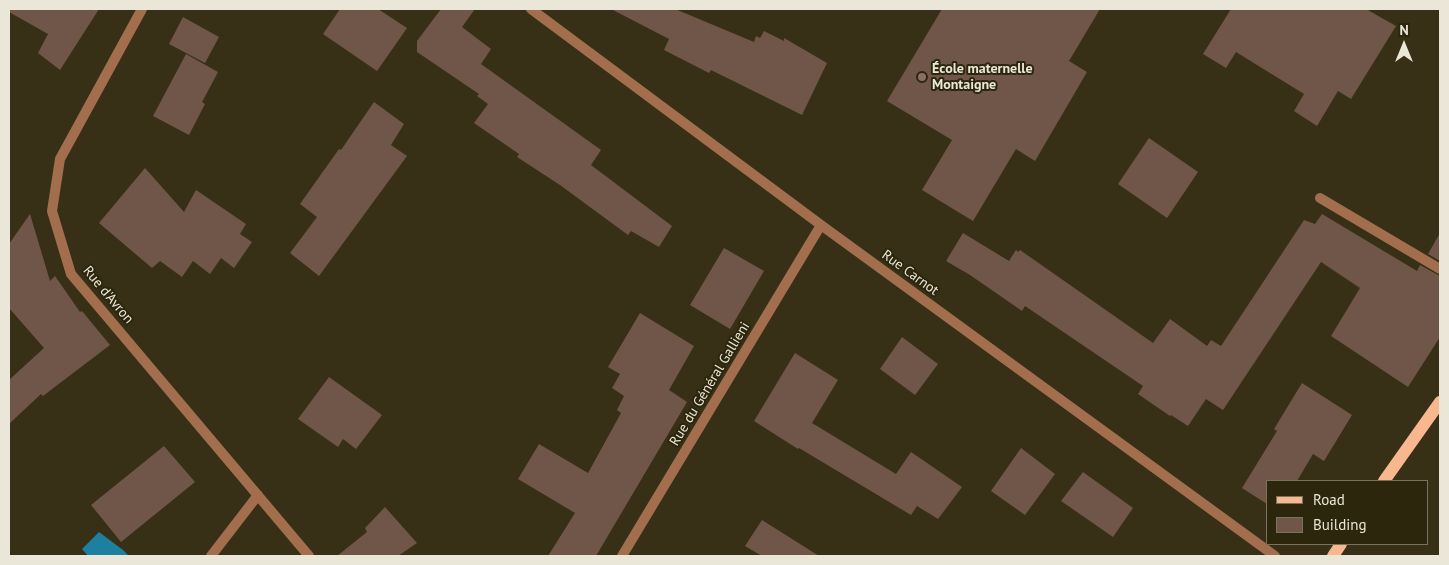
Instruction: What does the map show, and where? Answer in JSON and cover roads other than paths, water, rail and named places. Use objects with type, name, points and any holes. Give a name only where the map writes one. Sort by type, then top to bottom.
[{"type":"main road","points":[[1385,480],[1440,402]]},
{"type":"main road","points":[[1333,556],[1340,545]]},
{"type":"street","name":"Rue d'Avron","points":[[142,9],[60,159],[52,211],[71,274],[309,556]]},
{"type":"street","name":"Rue Carnot","points":[[532,9],[821,226],[1275,556]]},
{"type":"street","points":[[1320,198],[1440,269]]},
{"type":"street","name":"Rue du Général Gallieni","points":[[622,556],[821,226]]},
{"type":"street","points":[[211,556],[258,495]]},
{"type":"water","points":[[99,532],[129,556],[88,556],[82,549]]},
{"type":"place","name":"École maternelle Montaigne","points":[[922,77]]}]
